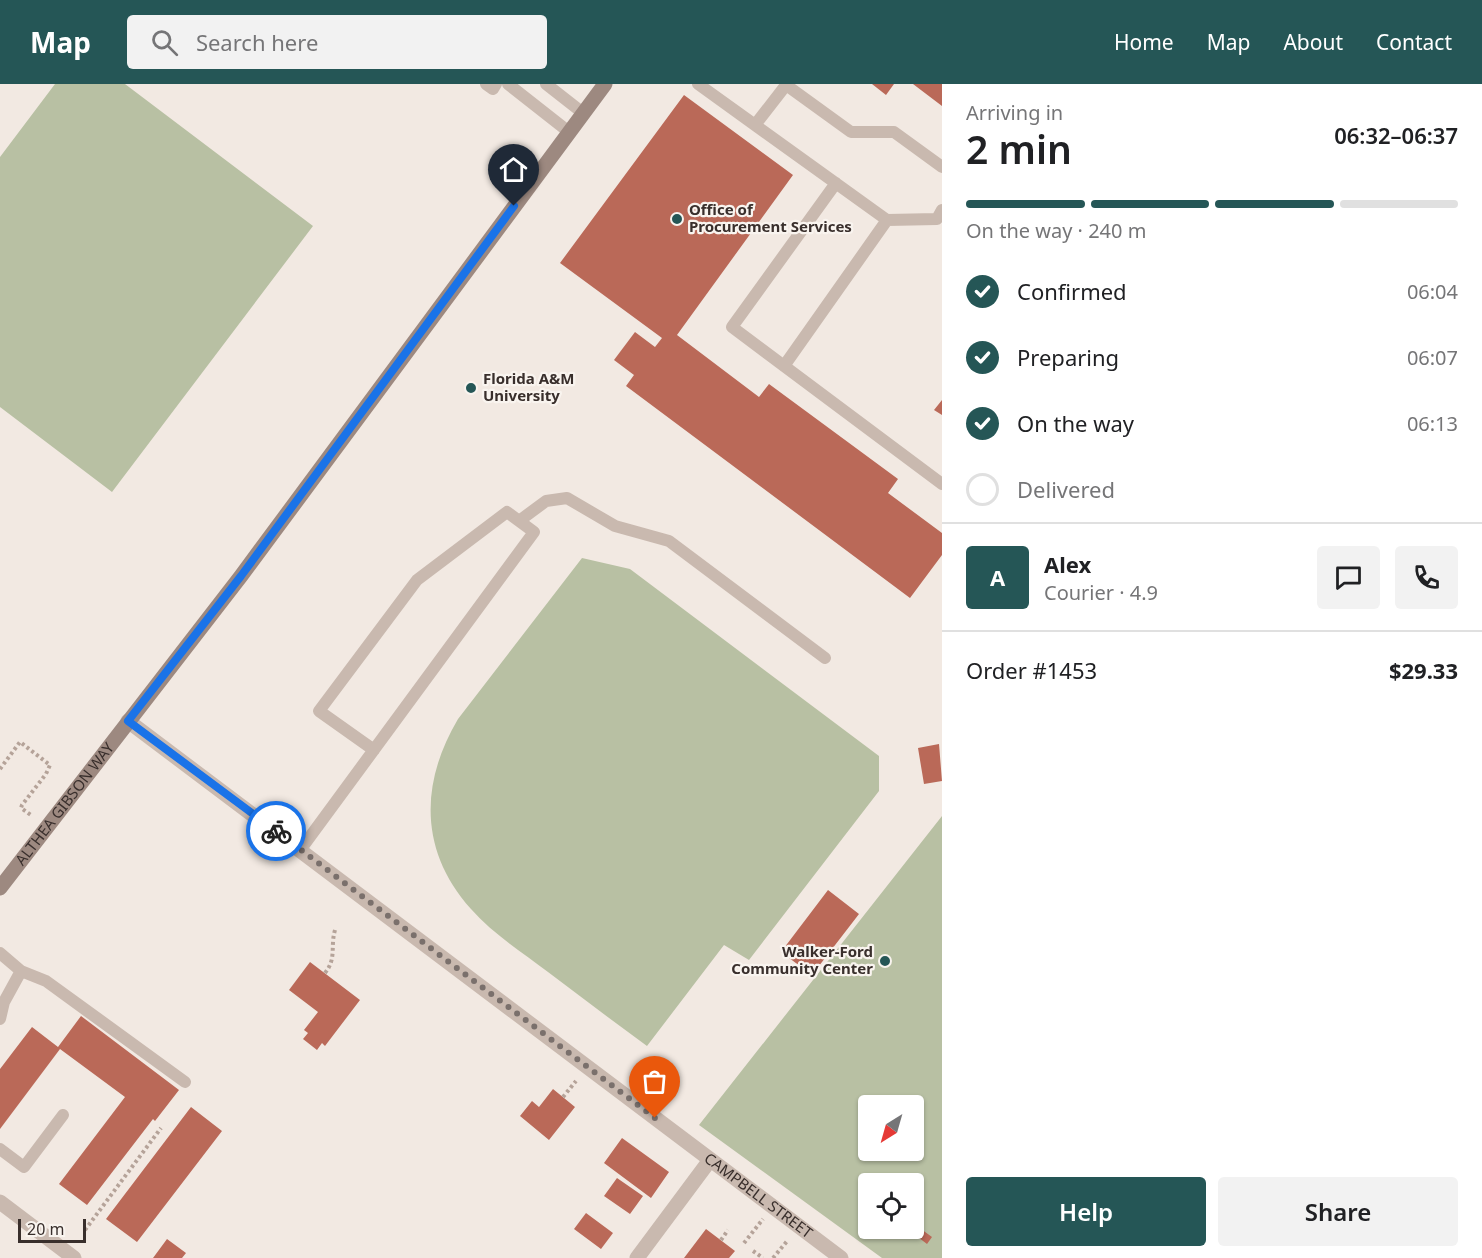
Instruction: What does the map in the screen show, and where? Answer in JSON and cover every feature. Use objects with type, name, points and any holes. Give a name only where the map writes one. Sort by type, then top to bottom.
[{"type":"street","name":"ALTHEA GIBSON WAY","points":[[0,888],[241,576],[604,84]]},
{"type":"street","name":"CAMPBELL STREET","points":[[128,721],[301,849],[841,1258]]},
{"type":"street","points":[[637,1258],[710,1160]]},
{"type":"street","points":[[0,1202],[74,1258]]},
{"type":"lane","points":[[486,84],[493,89],[496,84]]},
{"type":"lane","points":[[508,84],[569,132]]},
{"type":"lane","points":[[546,84],[583,113]]},
{"type":"lane","points":[[698,84],[712,88],[755,125],[887,220],[936,219],[942,210]]},
{"type":"lane","points":[[755,125],[786,85],[851,132],[894,132],[942,167]]},
{"type":"lane","points":[[836,183],[732,327],[942,484]]},
{"type":"lane","points":[[783,366],[887,220]]},
{"type":"lane","points":[[519,521],[546,501],[567,498],[615,526],[669,541],[825,658]]},
{"type":"lane","points":[[301,849],[374,750],[534,532],[507,512],[417,580],[319,711],[374,750]]},
{"type":"lane","points":[[0,953],[21,971],[46,981],[185,1082]]},
{"type":"lane","points":[[0,1019],[4,1002],[21,971]]},
{"type":"lane","points":[[0,1149],[24,1167],[63,1115]]},
{"type":"path","points":[[0,769],[20,742],[50,765],[46,774],[22,805],[21,808],[31,815]]},
{"type":"path","points":[[325,973],[331,965],[335,930]]},
{"type":"path","points":[[85,1230],[161,1128]]},
{"type":"path","points":[[744,1243],[772,1206]]},
{"type":"path","points":[[721,1240],[728,1230]]},
{"type":"path","points":[[773,1258],[783,1246]]},
{"type":"path","points":[[753,1251],[763,1258]]},
{"type":"green space","points":[[55,84],[125,84],[313,226],[112,492],[0,407],[0,157]]},
{"type":"green space","points":[[582,558],[630,569],[879,756],[879,791],[749,960],[724,945],[647,1046],[489,927],[454,887],[442,864],[434,840],[431,816],[432,792],[437,768],[458,719]]},
{"type":"green space","name":"Walker-Ford Community Center","points":[[942,816],[942,1258],[882,1258],[699,1125]]},
{"type":"building","points":[[872,84],[894,84],[886,95]]},
{"type":"building","points":[[913,84],[942,84],[942,106]]},
{"type":"building","points":[[684,95],[793,175],[677,335],[759,397],[769,384],[898,479],[888,493],[942,533],[942,555],[910,598],[626,386],[634,375],[614,360],[635,332],[655,347],[662,338],[560,263]]},
{"type":"building","points":[[942,400],[942,415],[934,410]]},
{"type":"building","points":[[939,744],[942,781],[924,784],[918,748]]},
{"type":"building","points":[[828,890],[859,914],[812,975],[781,952]]},
{"type":"building","points":[[310,962],[360,1000],[325,1046],[322,1043],[317,1050],[303,1039],[308,1033],[304,1030],[318,1012],[289,990]]},
{"type":"building","points":[[81,1016],[179,1090],[155,1121],[153,1119],[87,1205],[59,1184],[125,1097],[60,1049],[0,1129],[0,1069],[32,1027],[58,1047]]},
{"type":"building","points":[[553,1089],[575,1107],[549,1140],[520,1116],[532,1101],[539,1107]]},
{"type":"building","points":[[191,1107],[222,1131],[137,1242],[106,1219]]},
{"type":"building","points":[[622,1138],[669,1172],[651,1198],[604,1163]]},
{"type":"building","points":[[617,1178],[643,1196],[630,1214],[604,1196]]},
{"type":"building","points":[[586,1213],[613,1233],[601,1249],[574,1229]]},
{"type":"building","points":[[706,1229],[735,1251],[729,1258],[684,1258]]},
{"type":"building","points":[[924,1231],[932,1237],[927,1244],[920,1239],[924,1239]]},
{"type":"building","points":[[167,1239],[186,1253],[182,1258],[153,1258]]},
{"type":"way so far","points":[[276,831],[655,1118]]},
{"type":"place","name":"Office of Procurement Services","points":[[677,219]]},
{"type":"place","name":"Florida A&M University","points":[[471,388]]},
{"type":"place","name":"Walker-Ford Community Center","points":[[885,961]]},
{"type":"route","points":[[276,831],[128,721],[241,576],[514,206]]}]
